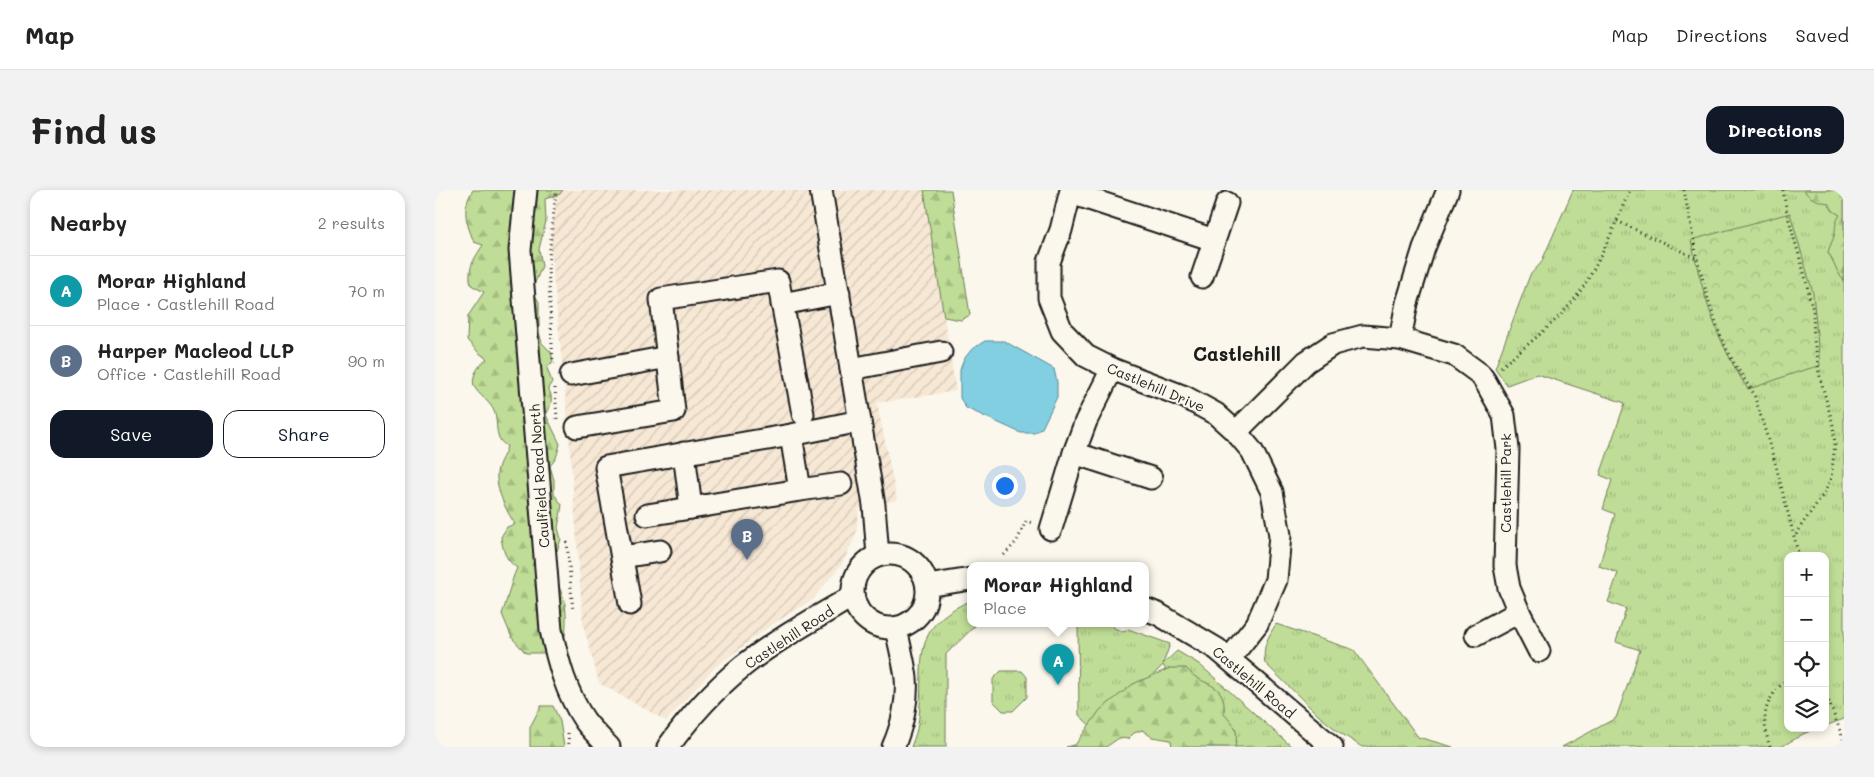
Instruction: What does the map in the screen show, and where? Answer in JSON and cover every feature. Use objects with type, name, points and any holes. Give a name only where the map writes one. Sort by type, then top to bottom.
[{"type":"street","name":"Caulfield Road North","points":[[526,190],[521,250],[551,630],[561,672],[572,698],[585,722],[609,747]]},
{"type":"street","points":[[821,190],[874,505],[878,556]]},
{"type":"street","points":[[1400,339],[1407,303],[1424,248],[1448,190]]},
{"type":"street","name":"Castlehill Drive","points":[[1214,240],[1071,192],[1061,230],[1049,262],[1049,298],[1062,331],[1086,356],[1112,369],[1185,397],[1216,414],[1236,432],[1252,451],[1272,492],[1280,535],[1276,580],[1257,624],[1230,658]]},
{"type":"street","points":[[1202,277],[1227,203]]},
{"type":"street","points":[[567,426],[675,411],[661,299],[778,281],[803,414]]},
{"type":"street","points":[[782,304],[839,293]]},
{"type":"street","name":"Castlehill Park","points":[[1236,432],[1306,362],[1333,344],[1363,336],[1400,339],[1454,355],[1480,374],[1504,415],[1507,449],[1505,566],[1509,588],[1539,651]]},
{"type":"street","points":[[851,368],[941,352]]},
{"type":"street","points":[[560,374],[668,357]]},
{"type":"street","points":[[1051,529],[1074,453],[1086,421],[1112,369]]},
{"type":"street","points":[[630,604],[606,467],[860,421]]},
{"type":"street","points":[[791,434],[800,490]]},
{"type":"street","points":[[684,453],[691,508]]},
{"type":"street","points":[[1074,453],[1151,478]]},
{"type":"street","points":[[647,515],[841,484]]},
{"type":"street","points":[[622,557],[660,550]]},
{"type":"street","points":[[899,555],[910,560],[924,576],[927,586],[926,598],[919,614],[906,625],[895,628],[883,628],[872,624],[863,617],[856,607],[853,596],[854,583],[858,572],[867,562],[878,556],[899,555]]},
{"type":"street","points":[[927,586],[967,580]]},
{"type":"street","name":"Castlehill Road","points":[[668,747],[689,718],[743,666],[787,636],[853,596]]},
{"type":"street","name":"Castlehill Road","points":[[1149,611],[1230,658],[1333,747]]},
{"type":"street","points":[[1476,635],[1519,612]]},
{"type":"street","points":[[893,747],[898,737],[905,701],[906,678],[895,628]]},
{"type":"path","points":[[556,190],[548,266],[567,426]]},
{"type":"path","points":[[1485,381],[1542,332],[1585,285],[1603,252],[1630,190]]},
{"type":"path","points":[[1684,190],[1697,258],[1721,338],[1754,394],[1798,552]]},
{"type":"path","points":[[1783,190],[1789,222],[1813,312],[1820,377],[1833,425],[1835,444],[1828,485],[1815,508],[1798,530],[1795,538]]},
{"type":"path","points":[[1617,221],[1697,258]]},
{"type":"path","points":[[1004,555],[1017,541],[1026,521],[1051,529]]},
{"type":"path","points":[[566,536],[573,613]]},
{"type":"path","points":[[1770,747],[1764,717],[1768,700],[1784,682]]},
{"type":"path","points":[[1829,702],[1844,741]]},
{"type":"path","points":[[567,730],[569,747]]},
{"type":"shaded area","points":[[558,190],[924,190],[956,391],[877,403],[897,500],[859,508],[856,535],[842,564],[813,599],[770,626],[714,668],[666,721],[599,683],[583,624],[568,422],[550,244]]},
{"type":"green space","points":[[473,190],[563,190],[560,194],[545,199],[546,221],[539,249],[542,266],[532,290],[539,302],[539,332],[542,343],[551,352],[553,361],[547,368],[552,382],[548,388],[551,402],[546,415],[560,444],[556,458],[550,466],[554,480],[554,494],[562,505],[558,528],[561,539],[557,551],[535,559],[532,565],[552,579],[557,585],[564,598],[566,614],[565,636],[544,653],[526,653],[512,638],[502,614],[517,568],[505,554],[501,537],[507,527],[515,524],[504,505],[497,482],[498,468],[507,446],[498,435],[492,407],[478,392],[473,382],[476,371],[487,359],[467,340],[468,316],[484,292],[471,285],[470,279],[472,264],[483,245],[474,242],[467,222],[467,203]]},
{"type":"green space","points":[[924,190],[951,190],[970,315],[961,320],[944,317]]},
{"type":"green space","points":[[1573,190],[1844,190],[1844,719],[1829,725],[1829,552],[1784,552],[1784,732],[1808,732],[1781,747],[1562,747],[1616,718],[1640,650],[1616,642],[1626,609],[1608,602],[1618,573],[1599,566],[1615,514],[1603,509],[1612,480],[1600,475],[1625,403],[1537,374],[1507,385],[1495,368],[1530,275],[1541,263]]},
{"type":"green space","points":[[1804,190],[1844,190],[1844,281],[1828,253],[1840,215],[1833,211],[1828,203],[1811,198]]},
{"type":"green space","points":[[1790,213],[1813,293],[1820,366],[1748,389],[1727,353],[1712,317],[1700,280],[1691,240]]},
{"type":"green space","points":[[967,602],[967,627],[974,627],[946,654],[946,747],[911,747],[919,721],[923,648],[928,635],[937,622],[950,611]]},
{"type":"green space","points":[[1276,624],[1354,650],[1418,737],[1453,747],[1362,747],[1339,732],[1319,716],[1265,663],[1265,647]]},
{"type":"green space","points":[[1078,627],[1114,627],[1124,632],[1128,629],[1170,644],[1163,664],[1177,651],[1199,664],[1292,747],[1208,747],[1163,665],[1097,732],[1079,715]]},
{"type":"green space","points":[[1170,668],[1186,668],[1192,675],[1218,690],[1222,695],[1224,703],[1224,714],[1236,732],[1235,747],[1172,747],[1171,740],[1152,737],[1142,730],[1134,733],[1128,739],[1119,738],[1106,747],[1066,747],[1075,745],[1100,710],[1133,684]]},
{"type":"green space","points":[[1001,671],[1022,671],[1027,677],[1027,697],[1013,711],[1003,711],[993,701],[993,679]]},
{"type":"green space","points":[[541,706],[553,706],[560,721],[564,747],[530,747],[530,727]]},
{"type":"water","points":[[985,341],[1004,341],[1054,369],[1057,382],[1057,397],[1042,428],[1034,433],[1021,433],[966,408],[960,398],[960,370],[964,359],[972,349]]},
{"type":"place","name":"Harper Macleod LLP","points":[[747,560]]},
{"type":"place","name":"Morar Highland","points":[[1058,685]]},
{"type":"district","name":"Castlehill","points":[[1237,353]]}]
